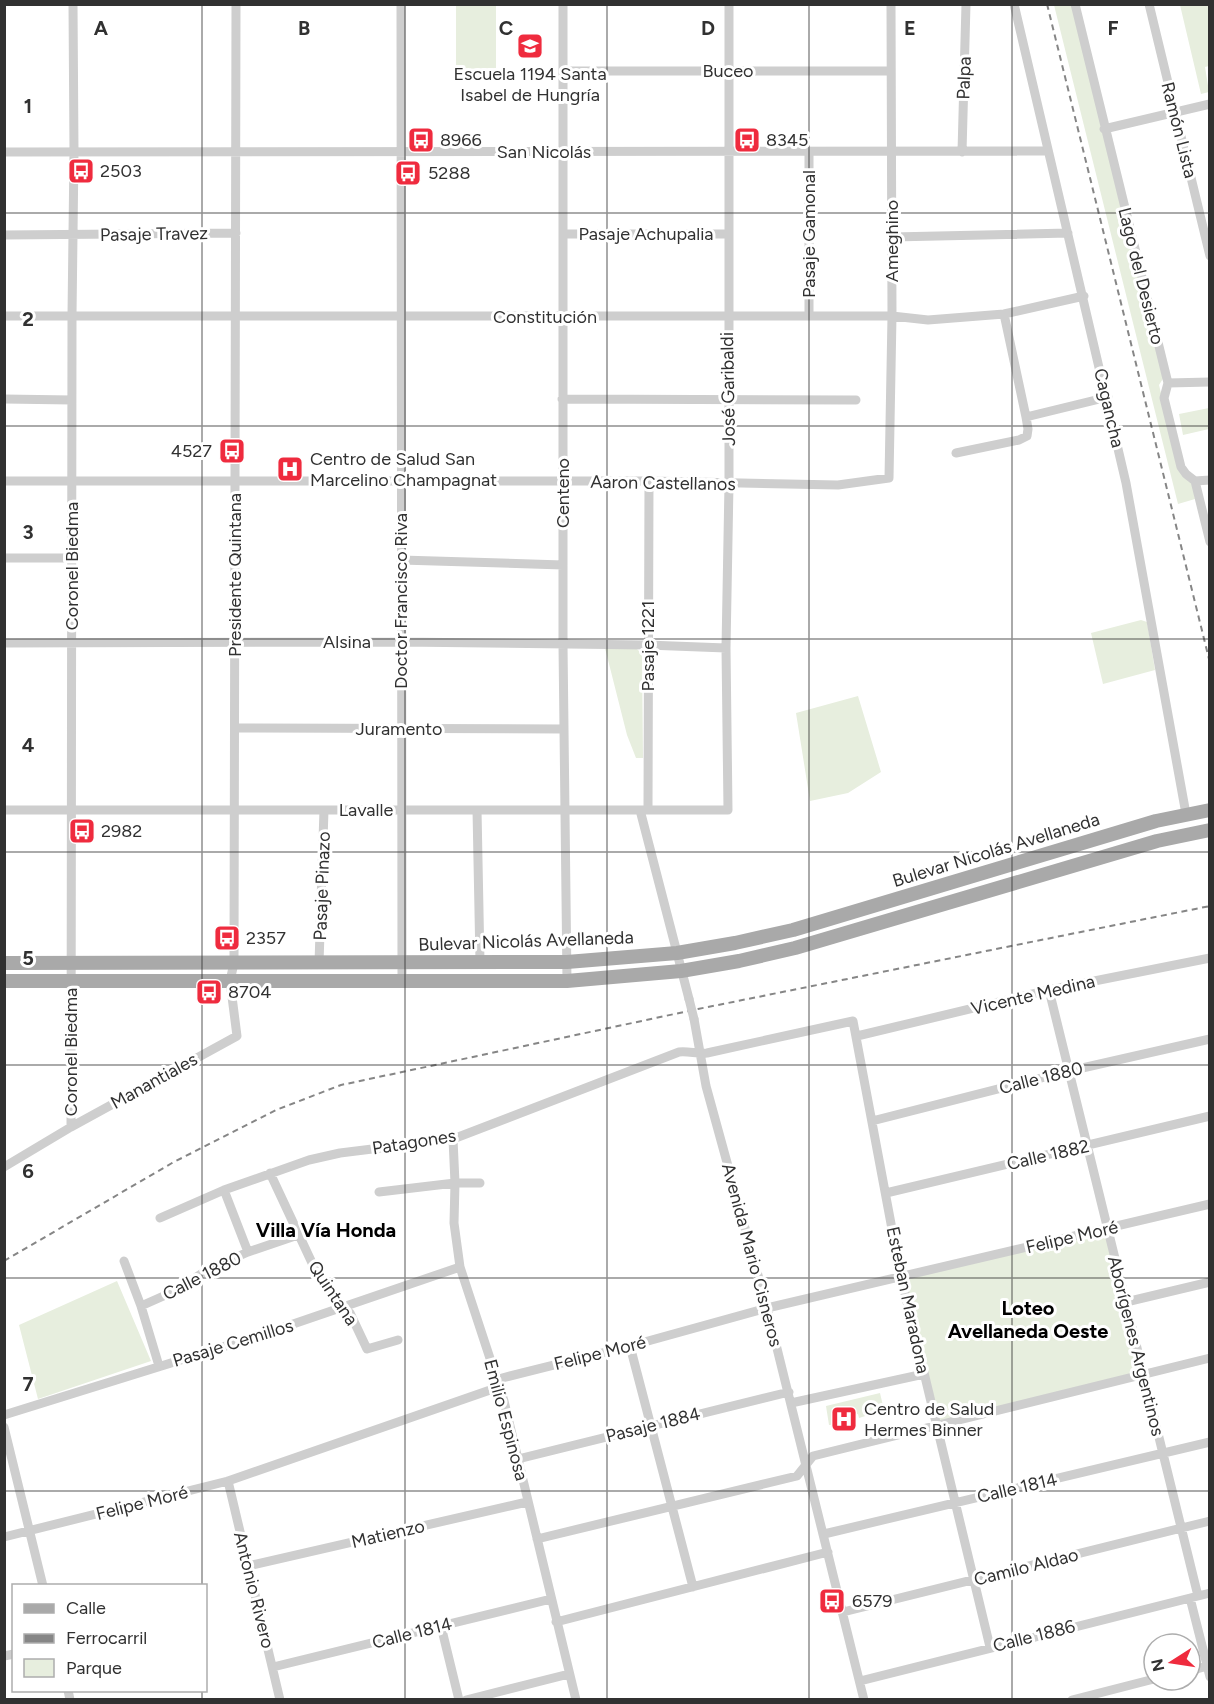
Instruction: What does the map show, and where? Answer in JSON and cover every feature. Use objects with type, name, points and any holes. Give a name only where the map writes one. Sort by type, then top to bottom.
[{"type":"main road","name":"Bulevar Nicolás Avellaneda","points":[[4,963],[567,962],[676,953],[735,944],[794,930],[1146,824],[1209,810]]},
{"type":"main road","name":"Bulevar Nicolás Avellaneda","points":[[4,981],[567,981],[681,971],[795,948],[1157,841],[1209,830]]},
{"type":"street","name":"Coronel Biedma","points":[[71,1127],[73,4]]},
{"type":"street","name":"Presidente Quintana","points":[[236,4],[234,963],[230,981],[237,1036]]},
{"type":"street","name":"Doctor Francisco Riva","points":[[401,4],[402,981]]},
{"type":"street","name":"Centeno","points":[[563,4],[563,645],[567,981]]},
{"type":"street","name":"José Garibaldi","points":[[728,810],[726,648],[729,484],[727,317],[729,4]]},
{"type":"street","name":"Ameghino","points":[[889,478],[892,316],[891,4]]},
{"type":"street","name":"Palpa","points":[[962,152],[966,4]]},
{"type":"street","name":"Cagancha","points":[[1014,4],[1108,397],[1126,483],[1186,814]]},
{"type":"street","name":"Lago del Desierto","points":[[1075,4],[1168,383],[1164,398],[1181,467],[1195,481],[1209,542]]},
{"type":"street","name":"Ramón Lista","points":[[1149,4],[1209,255]]},
{"type":"street","name":"Buceo","points":[[564,71],[891,71]]},
{"type":"street","points":[[1104,129],[1209,104]]},
{"type":"street","name":"Pasaje Gamonal","points":[[809,151],[809,316]]},
{"type":"street","name":"San Nicolás","points":[[4,152],[1048,151]]},
{"type":"street","name":"Pasaje Travez","points":[[4,235],[236,233]]},
{"type":"street","points":[[892,237],[1068,233]]},
{"type":"street","name":"Pasaje Achupalia","points":[[564,234],[728,234]]},
{"type":"street","name":"Constitución","points":[[4,316],[892,316],[928,320],[1004,314],[1084,296]]},
{"type":"street","points":[[956,453],[1019,440],[1027,436],[1026,417],[1004,314]]},
{"type":"street","points":[[1168,383],[1209,382]]},
{"type":"street","points":[[1026,417],[1108,397]]},
{"type":"street","points":[[4,399],[72,400]]},
{"type":"street","points":[[562,399],[856,400]]},
{"type":"street","name":"Aaron Castellanos","points":[[4,481],[649,481],[838,485],[889,478]]},
{"type":"street","points":[[1195,481],[1209,480]]},
{"type":"street","name":"Pasaje 1221","points":[[644,810],[649,481]]},
{"type":"street","points":[[4,558],[72,558]]},
{"type":"street","points":[[401,560],[563,565]]},
{"type":"street","name":"Alsina","points":[[4,643],[401,642],[726,648]]},
{"type":"street","name":"Juramento","points":[[235,728],[564,729]]},
{"type":"street","name":"Lavalle","points":[[4,810],[728,810]]},
{"type":"street","name":"Pasaje Pinazo","points":[[319,963],[324,810]]},
{"type":"street","points":[[477,810],[480,962]]},
{"type":"street","name":"Avenida Mario Cisneros","points":[[644,810],[676,953],[694,1019],[706,1086],[792,1403],[864,1700]]},
{"type":"street","name":"Vicente Medina","points":[[857,1036],[1049,990],[1209,958]]},
{"type":"street","name":"Aborígenes Argentinos","points":[[1049,990],[1182,1528],[1209,1677]]},
{"type":"street","name":"Esteban Maradona","points":[[700,1054],[853,1021],[901,1277],[990,1647]]},
{"type":"street","name":"Manantiales","points":[[4,1167],[71,1127],[237,1036]]},
{"type":"street","name":"Calle 1880","points":[[872,1121],[1069,1071],[1209,1039]]},
{"type":"street","name":"Patagones","points":[[160,1218],[224,1190],[309,1160],[340,1153],[453,1139],[679,1052],[690,1051],[700,1054]]},
{"type":"street","name":"Calle 1882","points":[[886,1193],[1209,1116]]},
{"type":"street","name":"Emilio Espinosa","points":[[453,1139],[454,1223],[460,1267],[499,1385],[576,1700]]},
{"type":"street","name":"Quintana","points":[[270,1173],[312,1265],[340,1308],[350,1313],[367,1349],[398,1340]]},
{"type":"street","points":[[379,1192],[455,1183],[480,1183]]},
{"type":"street","points":[[224,1190],[249,1252]]},
{"type":"street","name":"Felipe Moré","points":[[4,1537],[228,1481],[493,1389],[499,1385],[502,1378],[767,1308],[1209,1204]]},
{"type":"street","name":"Calle 1880","points":[[141,1306],[177,1290],[207,1270],[298,1235]]},
{"type":"street","points":[[124,1261],[141,1306],[159,1366]]},
{"type":"street","name":"Pasaje Cemillos","points":[[4,1415],[261,1335],[460,1267]]},
{"type":"street","points":[[1126,1302],[1209,1282]]},
{"type":"street","points":[[630,1346],[693,1587]]},
{"type":"street","points":[[537,1539],[797,1476],[813,1456],[1209,1358]]},
{"type":"street","points":[[792,1403],[924,1374]]},
{"type":"street","name":"Pasaje 1884","points":[[518,1459],[789,1392]]},
{"type":"street","points":[[5,1432],[43,1584]]},
{"type":"street","name":"Calle 1814","points":[[824,1534],[1209,1442]]},
{"type":"street","name":"Antonio Rivero","points":[[228,1481],[280,1700]]},
{"type":"street","name":"Matienzo","points":[[248,1566],[527,1502]]},
{"type":"street","name":"Camilo Aldao","points":[[843,1612],[1209,1521]]},
{"type":"street","points":[[556,1622],[828,1552]]},
{"type":"street","name":"Calle 1886","points":[[860,1681],[1209,1593]]},
{"type":"street","name":"Calle 1814","points":[[273,1667],[550,1599]]},
{"type":"street","points":[[441,1626],[459,1700]]},
{"type":"street","points":[[1202,1667],[1207,1666]]},
{"type":"street","points":[[466,1700],[569,1674]]},
{"type":"street","points":[[1072,1700],[1142,1682]]},
{"type":"green space","points":[[456,5],[496,5],[496,68],[456,69]]},
{"type":"green space","points":[[1054,5],[1072,5],[1164,377],[1159,385],[1180,471],[1192,482],[1195,499],[1178,504]]},
{"type":"green space","points":[[1180,5],[1209,5],[1209,66],[1205,67],[1209,92],[1201,94]]},
{"type":"green space","points":[[1209,408],[1209,429],[1183,435],[1179,414]]},
{"type":"green space","points":[[1141,620],[1147,622],[1155,670],[1103,684],[1091,633]]},
{"type":"green space","points":[[605,648],[636,648],[642,654],[643,758],[636,758],[627,735]]},
{"type":"green space","points":[[858,696],[881,772],[848,793],[810,801],[796,713]]},
{"type":"green space","points":[[1108,1228],[1144,1374],[937,1425],[901,1277]]},
{"type":"green space","points":[[117,1281],[151,1361],[38,1399],[19,1325]]},
{"type":"green space","points":[[880,1393],[884,1410],[859,1418],[858,1414],[837,1419],[838,1424],[829,1425],[826,1406]]},
{"type":"railway","points":[[1047,4],[1210,663]]},
{"type":"railway","points":[[4,1261],[172,1163],[276,1110],[341,1085],[698,1009],[1210,906]]},
{"type":"place","name":"Escuela 1194 Santa Isabel de Hungría","points":[[530,46]]},
{"type":"place","name":"8966","points":[[421,140]]},
{"type":"place","name":"8345","points":[[747,140]]},
{"type":"place","name":"2503","points":[[81,171]]},
{"type":"place","name":"5288","points":[[408,173]]},
{"type":"place","name":"4527","points":[[232,451]]},
{"type":"place","name":"Centro de Salud San Marcelino Champagnat","points":[[290,469]]},
{"type":"place","name":"2982","points":[[82,831]]},
{"type":"place","name":"2357","points":[[227,938]]},
{"type":"place","name":"8704","points":[[209,992]]},
{"type":"place","name":"Centro de Salud Hermes Binner","points":[[844,1419]]},
{"type":"place","name":"6579","points":[[832,1601]]},
{"type":"district","name":"Villa Vía Honda","points":[[326,1230]]},
{"type":"district","name":"Loteo Avellaneda Oeste","points":[[1028,1320]]}]
